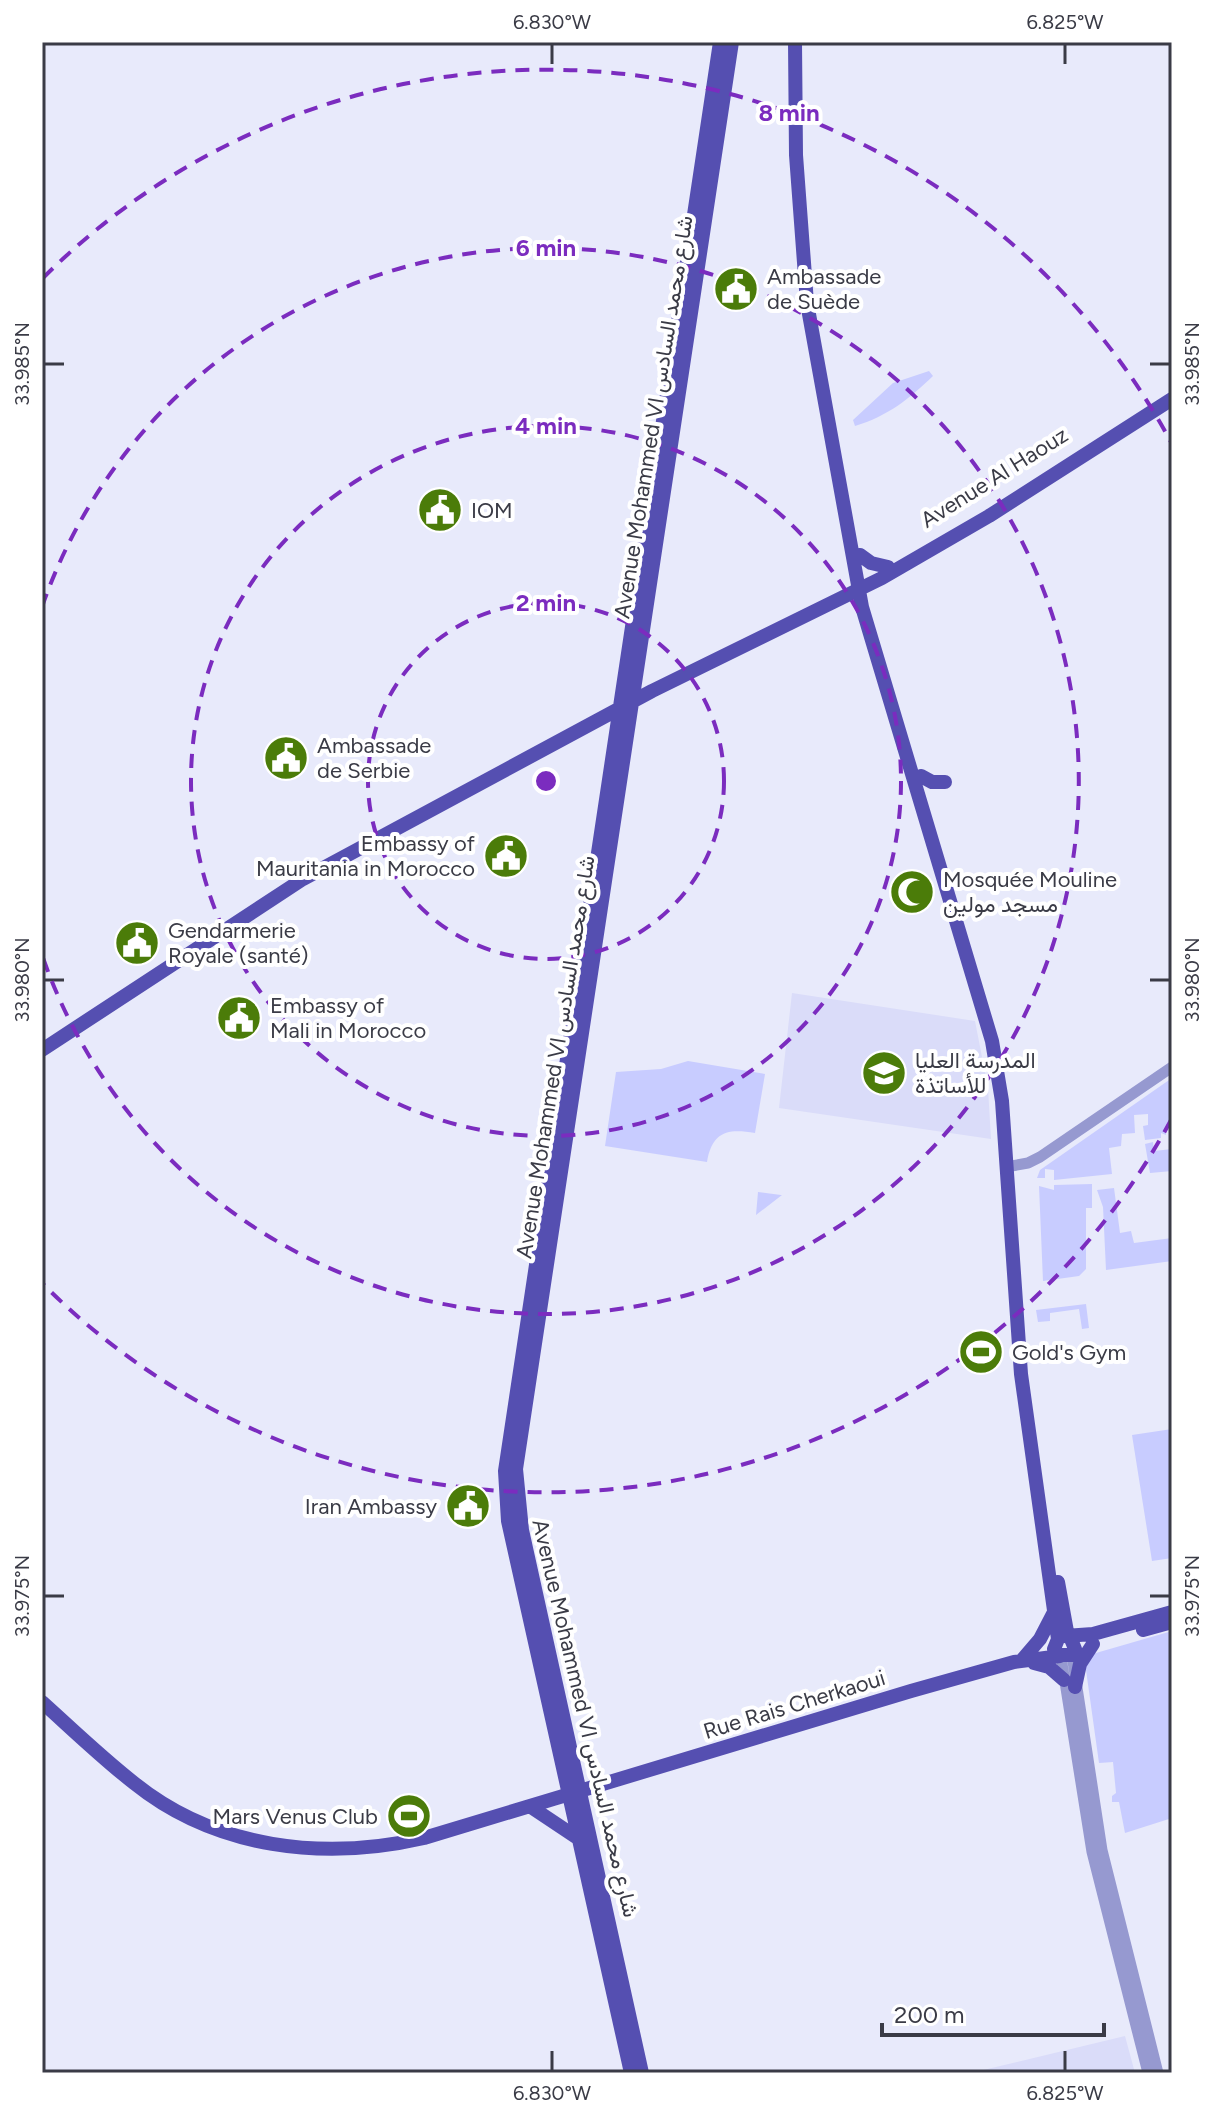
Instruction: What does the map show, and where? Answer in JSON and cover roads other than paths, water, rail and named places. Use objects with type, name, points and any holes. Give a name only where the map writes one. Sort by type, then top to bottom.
[{"type":"main road","name":"Avenue Mohammed VI شارع محمد السادس","points":[[631,2073],[579,1839],[575,1794],[519,1516],[516,1469],[720,42]]},
{"type":"main road","name":"Avenue Mohammed VI شارع محمد السادس","points":[[642,2073],[508,1521],[505,1471],[614,743],[638,666],[732,42]]},
{"type":"main road","points":[[797,42],[811,303],[860,555],[862,584],[988,994],[1003,1053],[1021,1374],[1065,1647]]},
{"type":"main road","points":[[797,42],[796,155],[807,303],[862,584],[890,705],[988,1022],[1010,1167]]},
{"type":"main road","name":"Avenue Al Haouz","points":[[862,584],[985,511],[1172,390]]},
{"type":"main road","name":"Avenue Al Haouz","points":[[42,1050],[303,879],[663,686],[969,528],[1172,399]]},
{"type":"main road","points":[[860,555],[871,563],[888,567]]},
{"type":"main road","points":[[638,666],[650,681],[663,686]]},
{"type":"main road","points":[[590,726],[603,731],[614,743]]},
{"type":"main road","points":[[921,776],[932,782],[945,782]]},
{"type":"main road","points":[[1058,1611],[1097,1638],[1172,1622]]},
{"type":"main road","points":[[1058,1611],[1022,1660],[1049,1667],[1070,1683],[1097,1638],[1172,1612]]},
{"type":"main road","name":"Rue Rais Cherkaoui","points":[[42,1702],[151,1795],[208,1825],[272,1845],[330,1850],[390,1846],[1097,1638]]},
{"type":"main road","points":[[531,1807],[579,1839]]},
{"type":"street","points":[[1010,1167],[1040,1157],[1172,1067]]},
{"type":"street","points":[[1065,1647],[1092,1852],[1148,2073]]},
{"type":"street","points":[[1070,1683],[1105,1862],[1158,2073]]},
{"type":"place","name":"Ambassade de Suède","points":[[736,289]]},
{"type":"place","name":"IOM","points":[[440,510]]},
{"type":"place","name":"Ambassade de Serbie","points":[[286,758]]},
{"type":"place","name":"Embassy of Mauritania in Morocco","points":[[506,856]]},
{"type":"place","name":"Mosquée Mouline مسجد مولين","points":[[912,892]]},
{"type":"place","name":"Gendarmerie Royale (santé)","points":[[137,943]]},
{"type":"place","name":"Embassy of Mali in Morocco","points":[[239,1018]]},
{"type":"place","name":"المدرسة العليا للأساتذة","points":[[884,1073]]},
{"type":"place","name":"Gold's Gym","points":[[981,1352]]},
{"type":"place","name":"Iran Ambassy","points":[[468,1506]]},
{"type":"place","name":"Mars Venus Club","points":[[409,1816]]}]
